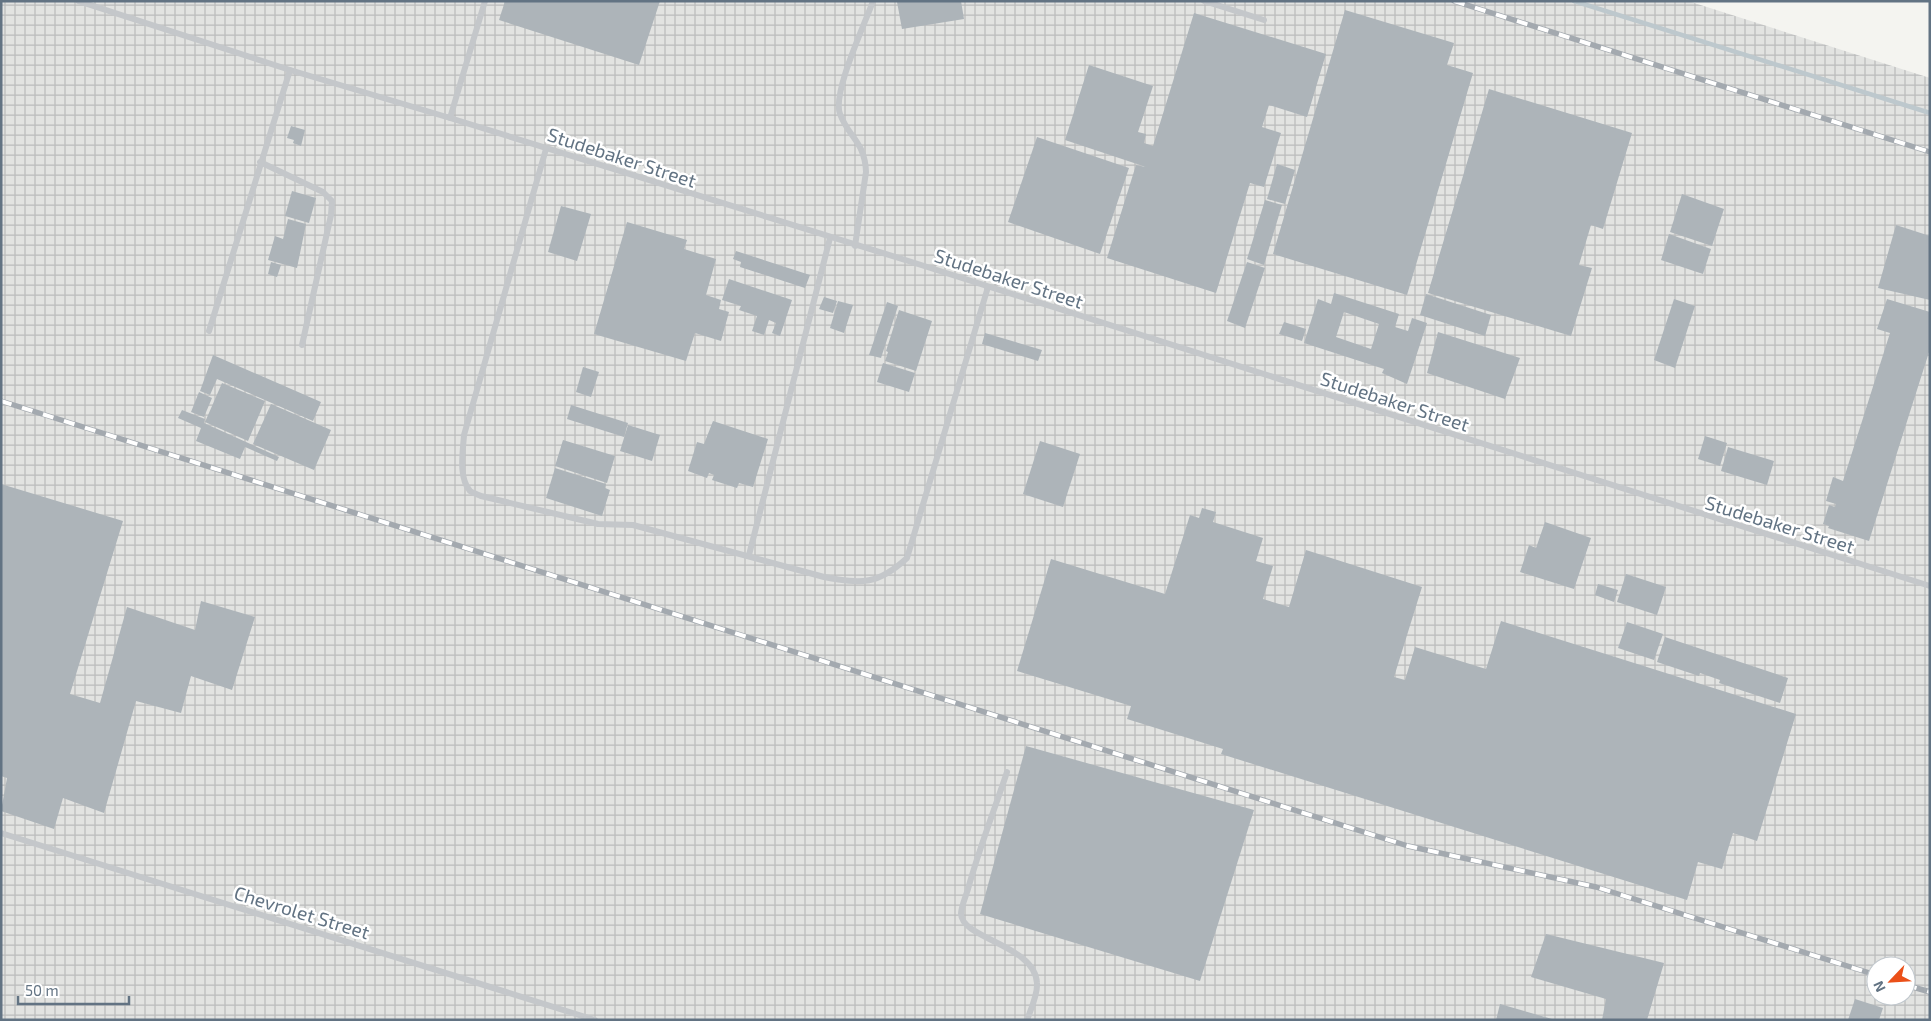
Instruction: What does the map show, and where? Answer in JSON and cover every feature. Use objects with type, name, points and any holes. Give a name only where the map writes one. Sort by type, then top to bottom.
[{"type":"lane","name":"Studebaker Street","points":[[78,1],[290,70],[450,118],[988,287],[1930,586]]},
{"type":"lane","points":[[450,118],[485,1]]},
{"type":"lane","points":[[855,246],[866,172],[865,160],[861,147],[839,112],[839,104],[843,80],[873,1]]},
{"type":"lane","points":[[1204,1],[1264,20]]},
{"type":"lane","points":[[209,330],[290,70]]},
{"type":"lane","points":[[546,148],[464,435],[462,463],[470,491],[482,496],[598,524],[633,525],[749,555],[824,577],[854,583],[878,578],[895,569],[907,558],[988,287]]},
{"type":"lane","points":[[260,162],[323,192],[332,202],[302,345]]},
{"type":"lane","points":[[749,555],[830,238]]},
{"type":"lane","points":[[1007,772],[972,873],[961,914],[964,923],[972,930],[1006,947],[1028,963],[1036,974],[1038,986],[1027,1020]]},
{"type":"lane","name":"Chevrolet Street","points":[[1,833],[594,1020]]},
{"type":"shaded area","points":[[1,1],[1688,1],[1930,78],[1930,1020],[1,1020]]},
{"type":"building","points":[[505,1],[660,1],[639,65],[499,20]]},
{"type":"building","points":[[961,1],[964,19],[902,29],[897,2]]},
{"type":"building","points":[[1345,10],[1454,43],[1447,65],[1473,73],[1407,295],[1273,254]]},
{"type":"building","points":[[1194,13],[1326,54],[1307,117],[1269,105],[1262,127],[1281,133],[1264,187],[1250,183],[1216,293],[1107,258],[1136,165],[1146,167],[1065,140],[1089,65],[1153,86],[1138,132],[1146,134],[1144,143],[1153,146]]},
{"type":"building","points":[[1489,89],[1632,133],[1603,229],[1591,225],[1579,265],[1592,268],[1571,336],[1428,293]]},
{"type":"building","points":[[291,126],[305,130],[301,146],[293,143],[294,140],[287,138]]},
{"type":"building","points":[[1037,137],[1129,168],[1100,254],[1008,222]]},
{"type":"building","points":[[1277,164],[1295,170],[1285,204],[1267,199]]},
{"type":"building","points":[[292,191],[316,198],[309,223],[285,216]]},
{"type":"building","points":[[1682,194],[1724,209],[1712,246],[1670,232]]},
{"type":"building","points":[[1265,200],[1282,205],[1264,265],[1247,259]]},
{"type":"building","points":[[561,206],[591,214],[577,261],[548,252]]},
{"type":"building","points":[[288,219],[306,224],[297,268],[268,260],[275,236],[283,239]]},
{"type":"building","points":[[627,222],[687,240],[684,249],[716,259],[706,295],[721,300],[719,309],[729,312],[721,341],[695,333],[686,361],[594,334]]},
{"type":"building","points":[[1896,225],[1930,236],[1930,300],[1878,288]]},
{"type":"building","points":[[1669,234],[1711,249],[1703,274],[1661,260]]},
{"type":"building","points":[[736,251],[810,275],[805,288],[740,267],[741,262],[733,259]]},
{"type":"building","points":[[271,262],[281,265],[277,277],[268,274]]},
{"type":"building","points":[[1247,262],[1265,268],[1245,328],[1227,321]]},
{"type":"building","points":[[729,279],[792,300],[780,336],[772,333],[776,323],[769,320],[764,335],[752,331],[757,316],[739,310],[741,306],[722,300]]},
{"type":"building","points":[[1334,293],[1399,314],[1395,327],[1408,331],[1412,318],[1427,323],[1407,384],[1382,373],[1384,369],[1304,343],[1318,299],[1331,304]],"holes":[[[1344,312],[1379,324],[1371,349],[1336,337]]]},
{"type":"building","points":[[1426,294],[1491,315],[1485,336],[1420,315]]},
{"type":"building","points":[[824,297],[837,301],[833,313],[819,309]]},
{"type":"building","points":[[1674,299],[1695,306],[1675,368],[1654,360]]},
{"type":"building","points":[[1887,299],[1930,312],[1930,349],[1869,541],[1828,528],[1829,526],[1823,524],[1829,505],[1835,507],[1836,504],[1826,501],[1833,477],[1843,481],[1890,333],[1877,329]]},
{"type":"building","points":[[838,301],[853,305],[844,333],[830,328]]},
{"type":"building","points":[[887,302],[898,306],[881,358],[869,355]]},
{"type":"building","points":[[899,310],[932,321],[916,371],[885,361],[888,352],[886,351]]},
{"type":"building","points":[[1284,322],[1306,329],[1302,341],[1279,334]]},
{"type":"building","points":[[1438,332],[1520,358],[1505,399],[1427,373]]},
{"type":"building","points":[[985,333],[1042,350],[1038,361],[982,344]]},
{"type":"building","points":[[213,355],[321,402],[313,421],[217,379],[210,395],[200,391]]},
{"type":"building","points":[[883,363],[915,373],[909,392],[877,382]]},
{"type":"building","points":[[583,367],[599,372],[591,397],[576,392]]},
{"type":"building","points":[[222,383],[265,401],[248,441],[205,422]]},
{"type":"building","points":[[199,392],[212,398],[204,417],[191,412]]},
{"type":"building","points":[[271,404],[331,430],[314,470],[253,444]]},
{"type":"building","points":[[571,405],[628,423],[624,437],[567,419]]},
{"type":"building","points":[[182,410],[205,419],[204,423],[279,457],[277,461],[245,447],[240,459],[196,441],[201,428],[178,418]]},
{"type":"building","points":[[713,421],[768,439],[753,487],[739,483],[737,488],[712,480],[714,475],[709,473],[707,478],[688,471],[697,442],[704,444]]},
{"type":"building","points":[[628,425],[660,435],[652,461],[620,451]]},
{"type":"building","points":[[1705,436],[1727,443],[1720,466],[1698,459]]},
{"type":"building","points":[[563,440],[615,456],[607,483],[555,466]]},
{"type":"building","points":[[1040,441],[1080,454],[1063,507],[1023,494]]},
{"type":"building","points":[[1728,447],[1774,461],[1767,485],[1721,471]]},
{"type":"building","points":[[555,468],[606,484],[605,488],[610,490],[602,516],[546,498]]},
{"type":"building","points":[[1,484],[123,521],[70,694],[100,703],[127,607],[195,630],[201,601],[255,617],[232,690],[191,676],[181,713],[136,701],[104,813],[63,798],[54,829],[1,811],[7,778],[1,776]]},
{"type":"building","points":[[1202,508],[1216,512],[1213,522],[1263,538],[1256,561],[1273,566],[1263,599],[1289,607],[1306,550],[1422,587],[1394,677],[1405,680],[1415,647],[1486,669],[1501,621],[1796,714],[1757,841],[1733,833],[1722,869],[1698,862],[1687,900],[1221,754],[1223,749],[1127,719],[1131,706],[1017,671],[1051,559],[1165,594],[1190,515],[1199,518]]},
{"type":"building","points":[[1545,522],[1591,538],[1574,589],[1520,572],[1529,545],[1536,548]]},
{"type":"building","points":[[1626,574],[1666,587],[1657,615],[1617,602]]},
{"type":"building","points":[[1598,584],[1618,590],[1614,602],[1595,595]]},
{"type":"building","points":[[1627,622],[1663,634],[1654,660],[1618,648]]},
{"type":"building","points":[[1665,637],[1788,678],[1780,703],[1719,683],[1720,680],[1700,673],[1699,676],[1657,662]]},
{"type":"building","points":[[1026,746],[1254,810],[1200,981],[980,914]]},
{"type":"building","points":[[1546,934],[1664,963],[1647,1020],[1602,1020],[1606,999],[1531,977]]},
{"type":"building","points":[[1855,999],[1866,1003],[1866,1006],[1883,1008],[1879,1020],[1848,1020]]},
{"type":"building","points":[[1500,1004],[1552,1019],[1552,1020],[1496,1020]]},
{"type":"waterway","points":[[1574,1],[1930,113]]},
{"type":"railway","points":[[1454,1],[1930,152]]},
{"type":"railway","points":[[1,401],[1408,846],[1596,887],[1866,972]]},
{"type":"railway","points":[[1916,988],[1930,992]]}]
